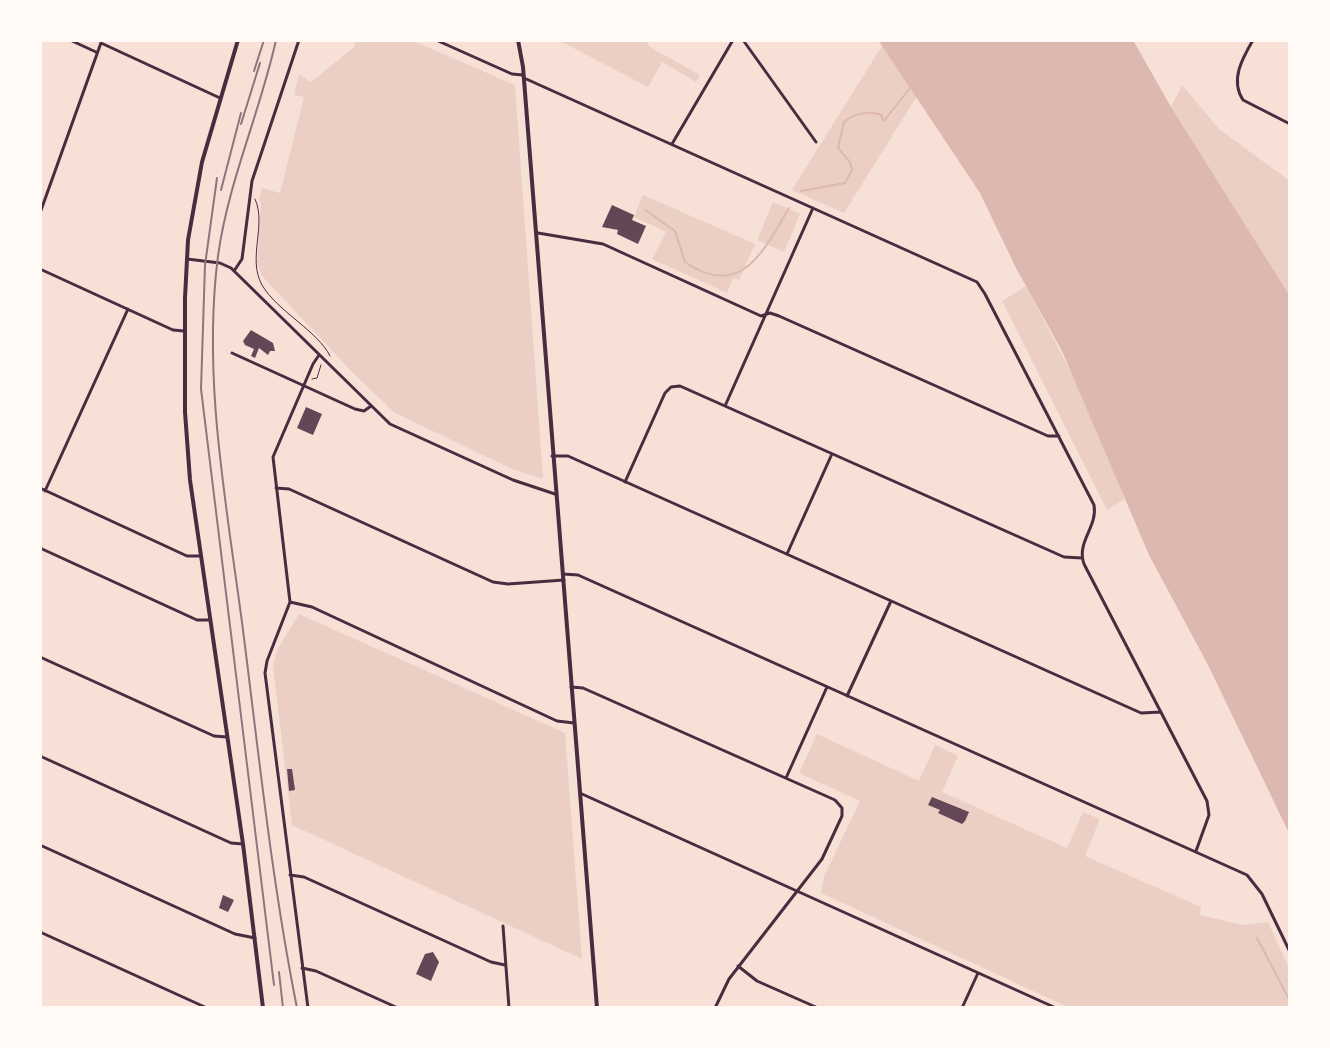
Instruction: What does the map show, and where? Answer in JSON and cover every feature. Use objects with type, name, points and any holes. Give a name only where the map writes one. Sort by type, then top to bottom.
[{"type":"main road","points":[[238,40],[202,162],[187,259],[184,331],[186,443],[263,1008]]},
{"type":"main road","points":[[518,40],[524,76],[597,1008]]},
{"type":"street","points":[[70,40],[97,52]]},
{"type":"street","points":[[234,271],[242,259],[249,197],[299,40]]},
{"type":"street","points":[[436,40],[512,74],[524,76],[979,284],[1095,509],[1082,546],[1082,558],[1209,807],[1208,819],[1196,851]]},
{"type":"street","points":[[672,145],[733,40]]},
{"type":"street","points":[[743,40],[816,142]]},
{"type":"street","points":[[1253,41],[1237,74],[1238,93],[1253,106],[1290,124]]},
{"type":"street","points":[[40,213],[101,42],[220,98]]},
{"type":"street","points":[[725,406],[813,208]]},
{"type":"street","points":[[534,232],[603,244],[761,316],[779,316],[1048,436],[1059,436]]},
{"type":"street","points":[[187,259],[222,263],[234,271],[392,425],[535,489],[557,494]]},
{"type":"street","points":[[40,269],[175,331],[184,331]]},
{"type":"street","points":[[128,309],[42,490],[187,556],[200,556]]},
{"type":"street","points":[[232,353],[360,410],[365,411],[371,406]]},
{"type":"street","points":[[308,1008],[265,668],[290,602],[273,452],[319,355]]},
{"type":"street","points":[[625,482],[665,393],[671,387],[684,387],[1064,557],[1082,558]]},
{"type":"street","points":[[787,554],[832,454]]},
{"type":"street","points":[[552,456],[568,456],[1141,713],[1161,712]]},
{"type":"street","points":[[276,488],[289,489],[493,582],[508,584],[578,575],[1196,851],[1250,877],[1262,894],[1290,952]]},
{"type":"street","points":[[40,548],[197,620],[210,620]]},
{"type":"street","points":[[847,696],[891,601]]},
{"type":"street","points":[[290,602],[312,607],[553,719],[574,723]]},
{"type":"street","points":[[40,657],[214,736],[227,737]]},
{"type":"street","points":[[786,778],[827,686]]},
{"type":"street","points":[[571,687],[583,688],[835,800],[843,810],[825,854],[738,966],[715,1008]]},
{"type":"street","points":[[40,756],[231,843],[243,844]]},
{"type":"street","points":[[581,794],[1056,1008]]},
{"type":"street","points":[[40,845],[235,934],[255,938]]},
{"type":"street","points":[[290,875],[304,877],[491,962],[505,965]]},
{"type":"street","points":[[503,926],[509,1008]]},
{"type":"street","points":[[40,932],[207,1008]]},
{"type":"street","points":[[738,966],[757,981],[818,1008]]},
{"type":"street","points":[[302,968],[316,971],[398,1008]]},
{"type":"street","points":[[962,1008],[978,973]]},
{"type":"path","points":[[249,197],[258,204],[256,255],[261,284],[331,354],[328,358]]},
{"type":"path","points":[[307,377],[317,378],[321,365]]},
{"type":"shaded area","points":[[357,40],[411,40],[515,85],[543,479],[512,469],[395,413],[262,276],[257,263],[259,199],[262,188],[280,193],[304,97],[294,95],[299,74],[311,82],[353,48]]},
{"type":"shaded area","points":[[558,40],[645,40],[650,47],[700,75],[696,82],[662,62],[648,87]]},
{"type":"shaded area","points":[[878,40],[1133,40],[1171,107],[1290,296],[1290,835],[1207,663],[1149,555],[1062,351],[1016,268],[980,193]]},
{"type":"shaded area","points":[[882,46],[917,96],[844,213],[792,190]]},
{"type":"shaded area","points":[[1182,85],[1219,129],[1290,181],[1290,296],[1171,107]]},
{"type":"shaded area","points":[[643,195],[755,244],[739,280],[733,278],[727,293],[652,259],[666,232],[634,217]]},
{"type":"shaded area","points":[[773,202],[800,214],[784,252],[757,240]]},
{"type":"shaded area","points":[[1026,286],[1086,401],[1125,499],[1107,510],[1002,301]]},
{"type":"shaded area","points":[[299,614],[565,733],[582,959],[292,825],[273,666],[277,650]]},
{"type":"shaded area","points":[[817,734],[919,781],[935,745],[958,756],[942,792],[1067,848],[1083,812],[1100,819],[1085,856],[1201,907],[1200,915],[1243,925],[1268,922],[1290,970],[1290,1008],[1070,1008],[821,893],[824,876],[860,801],[799,773]]},
{"type":"building","points":[[612,205],[634,215],[632,220],[646,226],[638,244],[617,234],[618,230],[602,227]]},
{"type":"building","points":[[251,330],[273,343],[275,351],[270,351],[268,355],[259,348],[255,358],[251,356],[254,349],[243,341]]},
{"type":"building","points":[[306,407],[322,414],[313,435],[297,428]]},
{"type":"building","points":[[287,769],[292,769],[295,790],[289,791]]},
{"type":"building","points":[[932,797],[969,812],[965,821],[962,824],[938,813],[940,810],[928,805]]},
{"type":"building","points":[[223,895],[234,900],[228,912],[219,908]]},
{"type":"building","points":[[433,952],[439,962],[431,981],[416,974],[425,954]]},
{"type":"waterway","points":[[801,191],[845,183],[852,170],[850,162],[838,148],[844,122],[867,113],[881,115],[884,121],[910,88]]},
{"type":"waterway","points":[[645,210],[675,231],[685,262],[705,273],[721,276],[736,273],[749,265],[770,240],[789,208]]},
{"type":"waterway","points":[[1257,938],[1290,1001]]},
{"type":"railway","points":[[254,71],[264,40]]},
{"type":"railway","points":[[276,40],[223,228],[214,303],[213,349],[218,443],[273,867],[297,1008]]},
{"type":"railway","points":[[241,124],[260,63]]},
{"type":"railway","points":[[221,190],[241,113]]},
{"type":"railway","points":[[217,178],[205,265],[201,389],[274,985]]},
{"type":"railway","points":[[279,972],[283,1008]]}]
